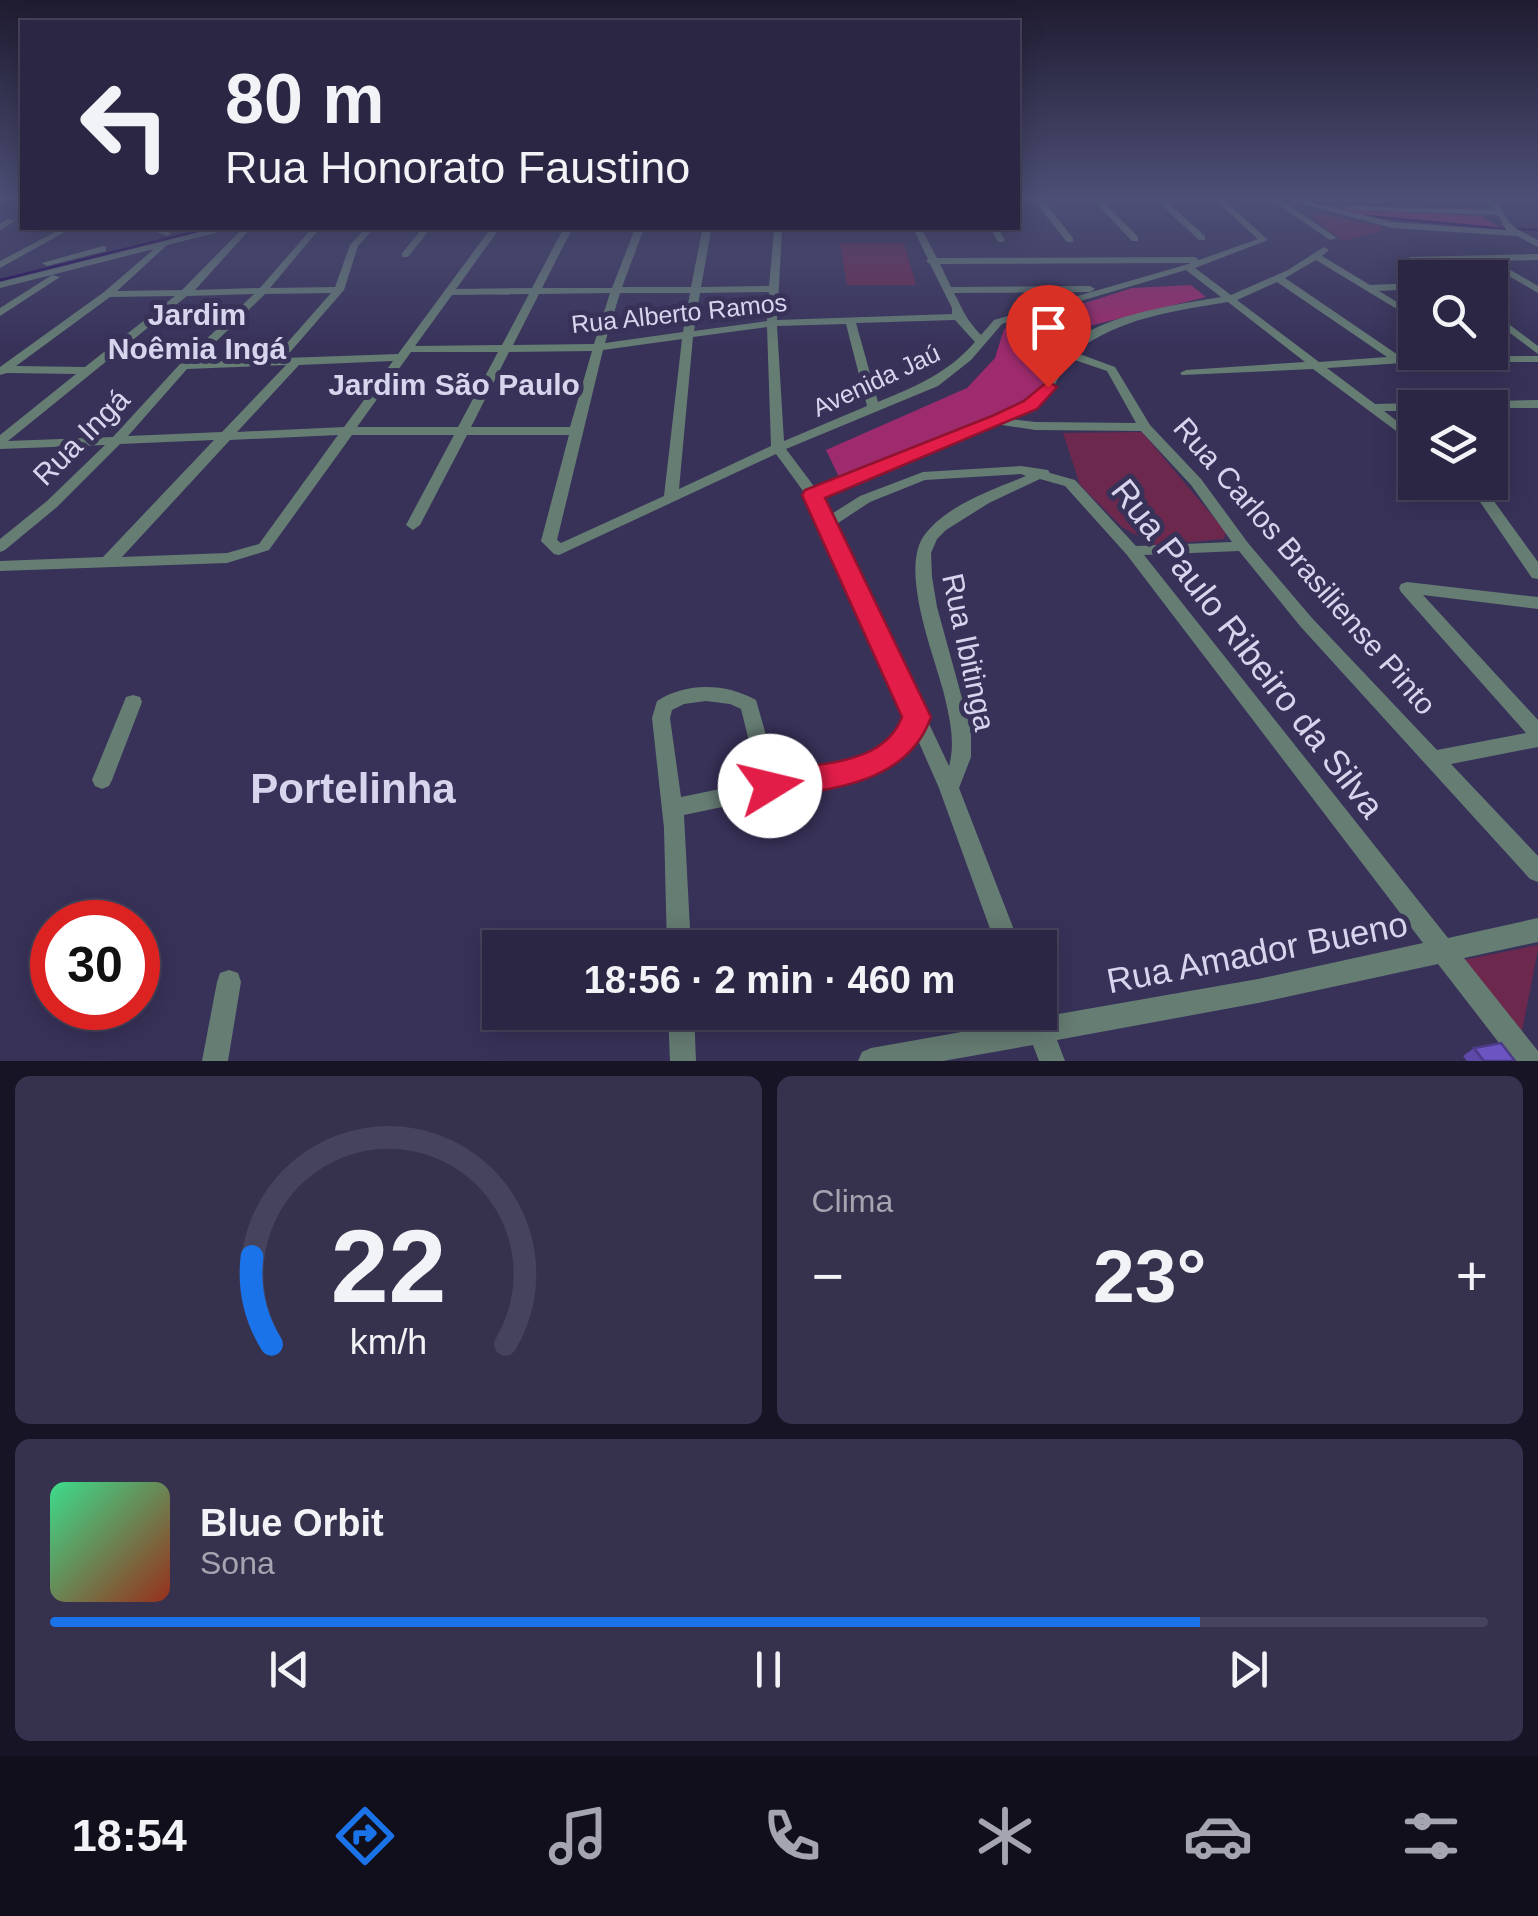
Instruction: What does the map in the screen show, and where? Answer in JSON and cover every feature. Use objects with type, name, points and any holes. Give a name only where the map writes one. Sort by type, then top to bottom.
[{"type":"street","points":[[0,265],[30,249]]},
{"type":"street","points":[[0,275],[119,249]]},
{"type":"street","points":[[0,286],[132,249]]},
{"type":"street","points":[[2,371],[108,294],[155,249]]},
{"type":"street","points":[[0,443],[182,295],[227,249]]},
{"type":"street","name":"Rua Ingá","points":[[0,546],[118,440],[184,366],[261,293],[299,249]]},
{"type":"street","points":[[276,362],[338,290],[353,249]]},
{"type":"street","points":[[405,255],[410,249]]},
{"type":"street","points":[[0,566],[227,558],[264,546],[479,249]]},
{"type":"street","points":[[413,524],[557,249]]},
{"type":"street","points":[[0,443],[348,431],[576,430],[602,344],[613,290],[631,249]]},
{"type":"street","points":[[671,498],[688,333],[704,249]]},
{"type":"street","points":[[777,249],[772,323],[778,448],[813,495],[917,717],[949,788],[1002,930]]},
{"type":"street","points":[[925,249],[949,290],[958,317],[980,340]]},
{"type":"street","name":"Avenida Jaú","points":[[576,430],[549,541],[558,550],[778,448],[906,396],[955,370],[998,322],[1240,249]]},
{"type":"street","points":[[813,495],[999,420],[1041,398],[1066,353],[1096,332],[1141,314],[1231,300],[1320,253],[1398,306]]},
{"type":"street","points":[[1410,260],[1538,257]]},
{"type":"street","points":[[1483,258],[1538,290]]},
{"type":"street","points":[[931,262],[1210,259]]},
{"type":"street","points":[[1188,267],[1398,428]]},
{"type":"street","points":[[0,313],[66,269]]},
{"type":"street","points":[[1278,278],[1398,360]]},
{"type":"street","points":[[1368,288],[1398,287]]},
{"type":"street","points":[[949,290],[1110,288]]},
{"type":"street","points":[[448,292],[774,289]]},
{"type":"street","points":[[108,294],[338,290]]},
{"type":"street","name":"Rua Alberto Ramos","points":[[184,366],[402,353],[591,348],[772,323],[958,317]]},
{"type":"street","points":[[850,319],[874,408]]},
{"type":"street","points":[[1508,327],[1538,351]]},
{"type":"street","name":"Rua Carlos Brasiliense Pinto","points":[[1066,353],[1111,368],[1145,427],[1196,482],[1242,546],[1370,694],[1538,872]]},
{"type":"street","points":[[1508,356],[1538,358]]},
{"type":"street","points":[[1186,373],[1398,361]]},
{"type":"street","points":[[106,563],[296,362]]},
{"type":"street","points":[[2,371],[89,371]]},
{"type":"street","points":[[1371,408],[1538,404]]},
{"type":"street","points":[[999,420],[1035,426],[1145,427]]},
{"type":"street","name":"Rua Paulo Ribeiro da Silva","points":[[826,524],[865,500],[923,476],[1003,470],[1043,474],[1079,491],[1132,551],[1529,1061]]},
{"type":"street","name":"Rua Ibitinga","points":[[949,788],[963,749],[960,718],[925,584],[924,544],[932,534],[966,512],[1043,474]]},
{"type":"street","points":[[1485,500],[1538,574]]},
{"type":"street","points":[[1132,551],[1242,546]]},
{"type":"street","points":[[1434,760],[1538,736],[1407,588],[1538,602]]},
{"type":"street","points":[[678,930],[673,808],[661,718],[664,706],[678,697],[733,696],[749,705],[770,786]]},
{"type":"street","points":[[102,780],[134,702]]},
{"type":"street","points":[[673,808],[846,772],[885,759],[911,732],[917,717]]},
{"type":"street","name":"Rua Amador Bueno","points":[[1057,1018],[1258,991],[1538,930]]},
{"type":"street","points":[[215,1061],[230,982]]},
{"type":"street","points":[[682,1030],[683,1061]]},
{"type":"street","name":"Rua Amador Bueno","points":[[871,1061],[1000,1030]]},
{"type":"street","points":[[1040,1030],[1052,1061]]},
{"type":"shaded area","points":[[841,249],[906,249],[916,285],[847,285]]},
{"type":"shaded area","points":[[1191,285],[1206,297],[1085,327],[1039,363],[1044,386],[1022,401],[919,450],[839,477],[826,450],[967,388],[995,358],[1004,329],[1132,288]]},
{"type":"shaded area","points":[[1142,432],[1226,532],[1224,539],[1153,545],[1122,527],[1080,485],[1063,433]]},
{"type":"shaded area","points":[[1538,945],[1538,950],[1522,1031],[1463,960]]},
{"type":"building","points":[[1501,1043],[1515,1061],[1484,1061],[1474,1048]]},
{"type":"waterway","points":[[0,280],[127,249]]},
{"type":"district","name":"Jardim Noêmia Ingá","points":[[197,331]]},
{"type":"district","name":"Jardim São Paulo","points":[[454,384]]},
{"type":"district","name":"Portelinha","points":[[353,788]]},
{"type":"route","points":[[770,786],[846,772],[885,759],[911,732],[917,717],[813,495],[999,420],[1031,405],[1048,387]]}]
